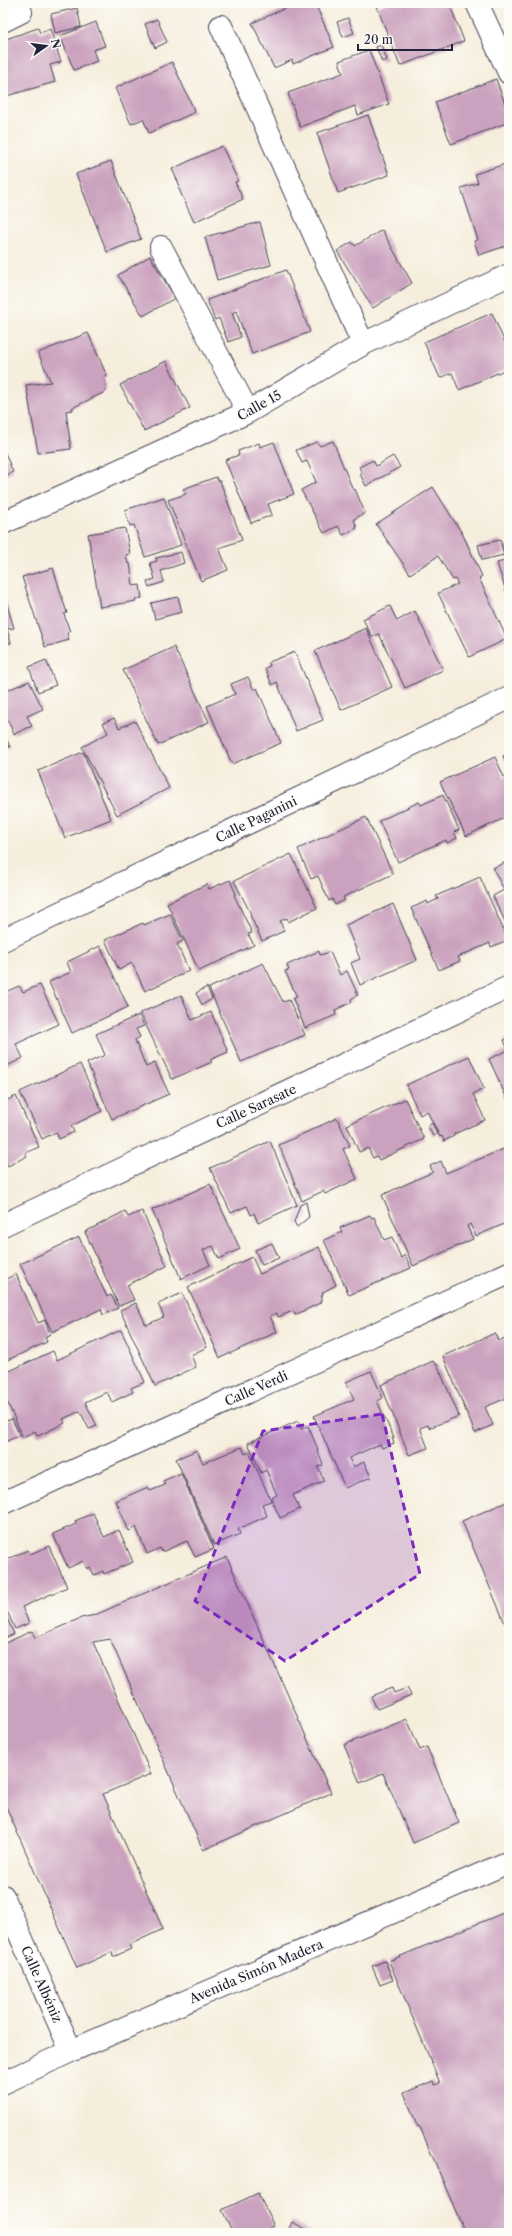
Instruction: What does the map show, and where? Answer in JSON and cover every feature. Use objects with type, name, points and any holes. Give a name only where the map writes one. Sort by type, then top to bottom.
[{"type":"street","points":[[477,3],[509,73]]},
{"type":"street","points":[[221,26],[364,344]]},
{"type":"street","points":[[161,247],[248,412]]},
{"type":"street","name":"Calle 15","points":[[3,523],[248,412],[364,344],[509,275]]},
{"type":"street","name":"Calle Paganini","points":[[3,940],[509,698]]},
{"type":"street","name":"Calle Sarasate","points":[[3,1224],[509,987]]},
{"type":"street","name":"Calle Verdi","points":[[3,1503],[509,1273]]},
{"type":"street","name":"Avenida Simón Madera","points":[[3,2083],[71,2051],[509,1862]]},
{"type":"street","name":"Calle Albéniz","points":[[3,1896],[71,2051]]},
{"type":"highlighted area","points":[[382,1414],[420,1574],[285,1661],[195,1601],[263,1431]]},
{"type":"building","points":[[297,3],[315,3],[334,47],[293,64],[292,60],[274,68],[252,23]]},
{"type":"building","points":[[387,3],[449,3],[464,41],[400,66],[377,7]]},
{"type":"building","points":[[77,8],[81,27],[55,33],[51,14]]},
{"type":"building","points":[[348,18],[354,33],[343,37],[337,22]]},
{"type":"building","points":[[157,19],[167,42],[155,48],[145,24]]},
{"type":"building","points":[[96,22],[105,46],[93,50],[97,61],[74,70],[60,36]]},
{"type":"building","points":[[38,28],[40,33],[50,29],[61,62],[50,65],[55,82],[3,97],[3,40]]},
{"type":"building","points":[[381,45],[387,60],[382,62],[376,47]]},
{"type":"building","points":[[369,50],[389,104],[358,115],[355,106],[300,127],[288,93],[343,73],[339,61]]},
{"type":"building","points":[[172,62],[195,112],[149,133],[143,119],[131,124],[115,88]]},
{"type":"building","points":[[496,79],[509,115],[509,122],[451,144],[435,102]]},
{"type":"building","points":[[368,115],[389,175],[338,193],[317,133]]},
{"type":"building","points":[[222,146],[238,181],[235,182],[243,199],[194,222],[178,187],[180,186],[172,169]]},
{"type":"building","points":[[111,161],[141,239],[107,252],[76,174]]},
{"type":"building","points":[[505,164],[509,176],[509,245],[479,255],[474,241],[478,240],[461,188],[478,183],[475,174]]},
{"type":"building","points":[[260,222],[271,265],[217,280],[205,237]]},
{"type":"building","points":[[382,230],[412,283],[373,308],[337,251],[352,242],[355,246]]},
{"type":"building","points":[[150,256],[175,298],[143,316],[118,275]]},
{"type":"building","points":[[286,270],[310,332],[252,354],[236,311],[232,313],[241,337],[228,342],[219,318],[215,320],[207,300]]},
{"type":"building","points":[[492,313],[509,352],[509,368],[459,390],[452,373],[440,378],[424,342]]},
{"type":"building","points":[[88,333],[107,376],[104,378],[106,385],[105,392],[72,408],[73,410],[66,411],[71,449],[38,453],[26,385],[51,382],[38,353]]},
{"type":"building","points":[[166,361],[190,408],[144,431],[120,385]]},
{"type":"building","points":[[333,441],[353,490],[355,489],[365,513],[354,519],[357,528],[343,535],[338,526],[324,533],[301,490],[316,482],[307,461],[302,463],[296,450],[317,442],[320,446]]},
{"type":"building","points":[[274,442],[294,494],[268,504],[272,515],[251,523],[225,460],[239,455],[238,451],[259,443],[260,447]]},
{"type":"building","points":[[3,448],[13,472],[3,477]]},
{"type":"building","points":[[393,456],[400,467],[366,486],[360,474],[362,473],[359,467],[373,460],[376,466]]},
{"type":"building","points":[[216,477],[218,481],[220,481],[242,540],[219,548],[228,570],[201,581],[168,500],[186,494],[183,489]]},
{"type":"building","points":[[433,487],[463,535],[482,576],[479,578],[507,639],[469,657],[438,593],[458,584],[455,579],[453,580],[438,556],[410,574],[376,524]]},
{"type":"building","points":[[164,497],[181,545],[145,557],[134,525],[130,526],[125,510]]},
{"type":"building","points":[[125,528],[130,554],[126,555],[128,564],[130,563],[133,586],[140,585],[142,598],[135,599],[136,601],[100,607],[88,534]]},
{"type":"building","points":[[500,540],[504,555],[482,560],[478,545]]},
{"type":"building","points":[[509,545],[509,601],[497,563],[508,560],[504,546]]},
{"type":"building","points":[[181,552],[184,563],[161,571],[164,582],[149,587],[147,582],[155,579],[150,563],[157,561],[156,558]]},
{"type":"building","points":[[53,568],[67,613],[64,614],[70,632],[67,633],[69,640],[45,647],[22,577]]},
{"type":"building","points":[[3,591],[14,628],[7,629],[11,643],[3,645]]},
{"type":"building","points":[[178,597],[182,612],[155,619],[151,603]]},
{"type":"building","points":[[390,606],[397,621],[415,611],[443,670],[405,688],[379,634],[372,637],[363,619]]},
{"type":"building","points":[[366,628],[392,687],[341,710],[315,651]]},
{"type":"building","points":[[174,647],[209,722],[158,745],[123,670]]},
{"type":"building","points":[[295,652],[323,720],[296,731],[277,682],[272,685],[265,668],[270,666],[269,662]]},
{"type":"building","points":[[46,660],[56,685],[38,692],[29,667]]},
{"type":"building","points":[[248,677],[254,690],[257,688],[281,743],[232,764],[207,706],[235,694],[231,684]]},
{"type":"building","points":[[29,681],[43,709],[27,716],[32,726],[14,734],[3,710],[3,692]]},
{"type":"building","points":[[114,718],[119,728],[135,721],[169,788],[117,815],[82,747],[108,733],[103,723]]},
{"type":"building","points":[[5,736],[10,747],[3,749],[3,737]]},
{"type":"building","points":[[83,752],[111,819],[65,838],[38,771]]},
{"type":"building","points":[[509,753],[509,769],[503,756]]},
{"type":"building","points":[[495,757],[504,777],[509,775],[509,816],[466,836],[440,782]]},
{"type":"building","points":[[443,795],[459,830],[454,832],[457,838],[447,843],[446,840],[398,862],[379,821],[419,802],[421,805]]},
{"type":"building","points":[[366,817],[393,874],[343,897],[345,900],[335,905],[332,899],[329,901],[318,876],[311,879],[298,849]]},
{"type":"building","points":[[291,854],[317,908],[288,922],[287,918],[280,921],[284,931],[262,941],[250,915],[251,914],[234,881]]},
{"type":"building","points":[[509,861],[509,930],[493,896],[504,890],[493,868]]},
{"type":"building","points":[[480,877],[508,940],[491,947],[490,943],[458,957],[460,961],[439,970],[411,908],[427,901],[428,904],[438,899],[436,896]]},
{"type":"building","points":[[230,880],[236,894],[234,895],[252,933],[248,934],[254,945],[199,971],[167,903],[207,884],[209,889]]},
{"type":"building","points":[[393,904],[417,960],[360,985],[351,963],[360,959],[346,925]]},
{"type":"building","points":[[170,914],[183,941],[177,944],[189,971],[145,991],[132,963],[119,970],[105,940],[143,923],[144,925]]},
{"type":"building","points":[[100,946],[128,1007],[72,1033],[49,982],[71,972],[67,962]]},
{"type":"building","points":[[319,951],[320,955],[330,952],[340,975],[347,971],[358,995],[351,999],[352,1002],[335,1010],[336,1015],[305,1028],[293,999],[297,997],[285,971],[289,970],[287,965]]},
{"type":"building","points":[[263,963],[283,1002],[289,1000],[305,1035],[241,1062],[209,988]]},
{"type":"building","points":[[40,985],[59,1024],[16,1044],[23,1058],[7,1066],[3,1058],[3,993],[19,986],[23,992]]},
{"type":"building","points":[[207,987],[212,999],[202,1005],[196,993]]},
{"type":"building","points":[[181,995],[192,1020],[211,1012],[228,1052],[210,1060],[212,1062],[172,1079],[140,1013]]},
{"type":"building","points":[[139,1015],[144,1026],[136,1029],[140,1037],[135,1040],[146,1067],[155,1063],[169,1094],[112,1119],[87,1063],[105,1055],[96,1034]]},
{"type":"building","points":[[509,1038],[509,1103],[489,1059],[508,1050],[504,1040]]},
{"type":"building","points":[[469,1056],[484,1089],[473,1094],[485,1120],[454,1134],[454,1136],[444,1141],[442,1136],[440,1137],[427,1111],[420,1115],[406,1085]]},
{"type":"building","points":[[80,1064],[102,1111],[71,1126],[74,1132],[59,1139],[56,1132],[42,1139],[20,1092]]},
{"type":"building","points":[[16,1096],[39,1147],[25,1153],[27,1156],[8,1166],[3,1156],[3,1102]]},
{"type":"building","points":[[405,1099],[424,1139],[379,1160],[377,1156],[373,1158],[368,1148],[359,1152],[347,1125]]},
{"type":"building","points":[[337,1118],[350,1146],[343,1149],[357,1179],[325,1194],[323,1191],[302,1201],[279,1145]]},
{"type":"building","points":[[432,1123],[437,1134],[433,1136],[428,1126]]},
{"type":"building","points":[[270,1141],[297,1205],[258,1223],[254,1213],[251,1215],[247,1206],[231,1213],[210,1168]]},
{"type":"building","points":[[506,1148],[509,1156],[509,1222],[476,1236],[470,1224],[467,1226],[473,1239],[413,1266],[382,1195],[433,1172],[430,1166],[441,1161],[446,1173]]},
{"type":"building","points":[[210,1184],[240,1249],[219,1259],[213,1246],[203,1250],[210,1265],[181,1279],[152,1210]]},
{"type":"building","points":[[306,1202],[309,1217],[297,1227],[294,1222],[300,1205]]},
{"type":"building","points":[[125,1211],[128,1217],[142,1211],[167,1266],[127,1285],[134,1300],[119,1306],[85,1232]]},
{"type":"building","points":[[370,1215],[372,1218],[374,1217],[384,1240],[392,1237],[401,1258],[405,1255],[411,1268],[349,1295],[324,1240],[342,1232],[340,1228]]},
{"type":"building","points":[[79,1237],[107,1297],[111,1295],[118,1308],[103,1315],[101,1309],[52,1332],[20,1264]]},
{"type":"building","points":[[272,1243],[279,1258],[262,1265],[255,1250]]},
{"type":"building","points":[[319,1247],[336,1285],[323,1292],[320,1303],[295,1315],[293,1311],[278,1317],[277,1313],[270,1316],[277,1332],[220,1358],[188,1287],[252,1257],[260,1274]]},
{"type":"building","points":[[16,1274],[38,1323],[45,1320],[50,1334],[45,1337],[47,1342],[3,1362],[3,1277],[4,1280]]},
{"type":"building","points":[[182,1293],[207,1347],[191,1355],[196,1367],[155,1386],[120,1310],[136,1303],[146,1325],[164,1317],[158,1304]]},
{"type":"building","points":[[121,1330],[145,1382],[131,1388],[133,1392],[112,1402],[107,1392],[85,1402],[97,1426],[89,1429],[80,1411],[63,1419],[65,1423],[38,1436],[35,1431],[23,1437],[3,1393],[3,1374],[53,1351],[57,1360]]},
{"type":"building","points":[[495,1333],[498,1341],[505,1338],[509,1347],[509,1397],[485,1407],[493,1425],[475,1433],[443,1356]]},
{"type":"building","points":[[433,1361],[437,1364],[459,1416],[429,1428],[428,1425],[420,1428],[428,1448],[409,1455],[381,1385]]},
{"type":"building","points":[[371,1371],[383,1398],[377,1401],[394,1438],[392,1438],[394,1443],[382,1448],[380,1444],[349,1458],[353,1467],[364,1462],[371,1477],[345,1488],[314,1416],[354,1399],[346,1382]]},
{"type":"building","points":[[3,1414],[6,1421],[12,1419],[20,1435],[3,1443]]},
{"type":"building","points":[[298,1421],[301,1429],[308,1426],[318,1449],[323,1465],[318,1467],[324,1481],[293,1495],[300,1509],[280,1518],[271,1498],[277,1495],[266,1470],[261,1473],[248,1443]]},
{"type":"building","points":[[242,1447],[245,1454],[249,1452],[271,1501],[262,1504],[267,1516],[238,1529],[240,1534],[214,1545],[176,1459],[197,1450],[203,1463]]},
{"type":"building","points":[[181,1473],[214,1549],[195,1557],[187,1541],[162,1552],[160,1548],[147,1554],[136,1527],[129,1531],[116,1501],[148,1487],[150,1491],[165,1485],[163,1481]]},
{"type":"building","points":[[509,1501],[509,1633],[462,1521]]},
{"type":"building","points":[[93,1513],[104,1537],[119,1530],[133,1562],[104,1574],[103,1571],[94,1575],[90,1567],[87,1569],[83,1561],[68,1568],[53,1534],[76,1524],[75,1521]]},
{"type":"building","points":[[49,1546],[67,1587],[22,1607],[29,1623],[15,1629],[3,1602],[3,1561],[28,1550],[30,1554]]},
{"type":"building","points":[[227,1557],[331,1793],[203,1850],[110,1639],[93,1642],[151,1774],[103,1794],[163,1929],[129,1945],[131,1949],[113,1957],[112,1952],[77,1968],[3,1800],[3,1644],[32,1631],[35,1638],[81,1618],[95,1615]]},
{"type":"building","points":[[3,1609],[14,1634],[3,1639]]},
{"type":"building","points":[[392,1688],[394,1693],[407,1688],[411,1695],[377,1709],[371,1696]]},
{"type":"building","points":[[407,1719],[420,1750],[427,1747],[459,1823],[413,1843],[383,1773],[360,1783],[344,1745]]},
{"type":"building","points":[[503,1913],[509,1927],[509,2233],[465,2233],[404,2093],[433,2081],[435,2085],[440,2083],[389,1961]]},
{"type":"building","points":[[385,1961],[393,1980],[380,1985],[372,1966]]},
{"type":"building","points":[[258,2193],[274,2226],[261,2233],[233,2233],[222,2210]]},
{"type":"building","points":[[292,2222],[314,2233],[287,2233]]}]
